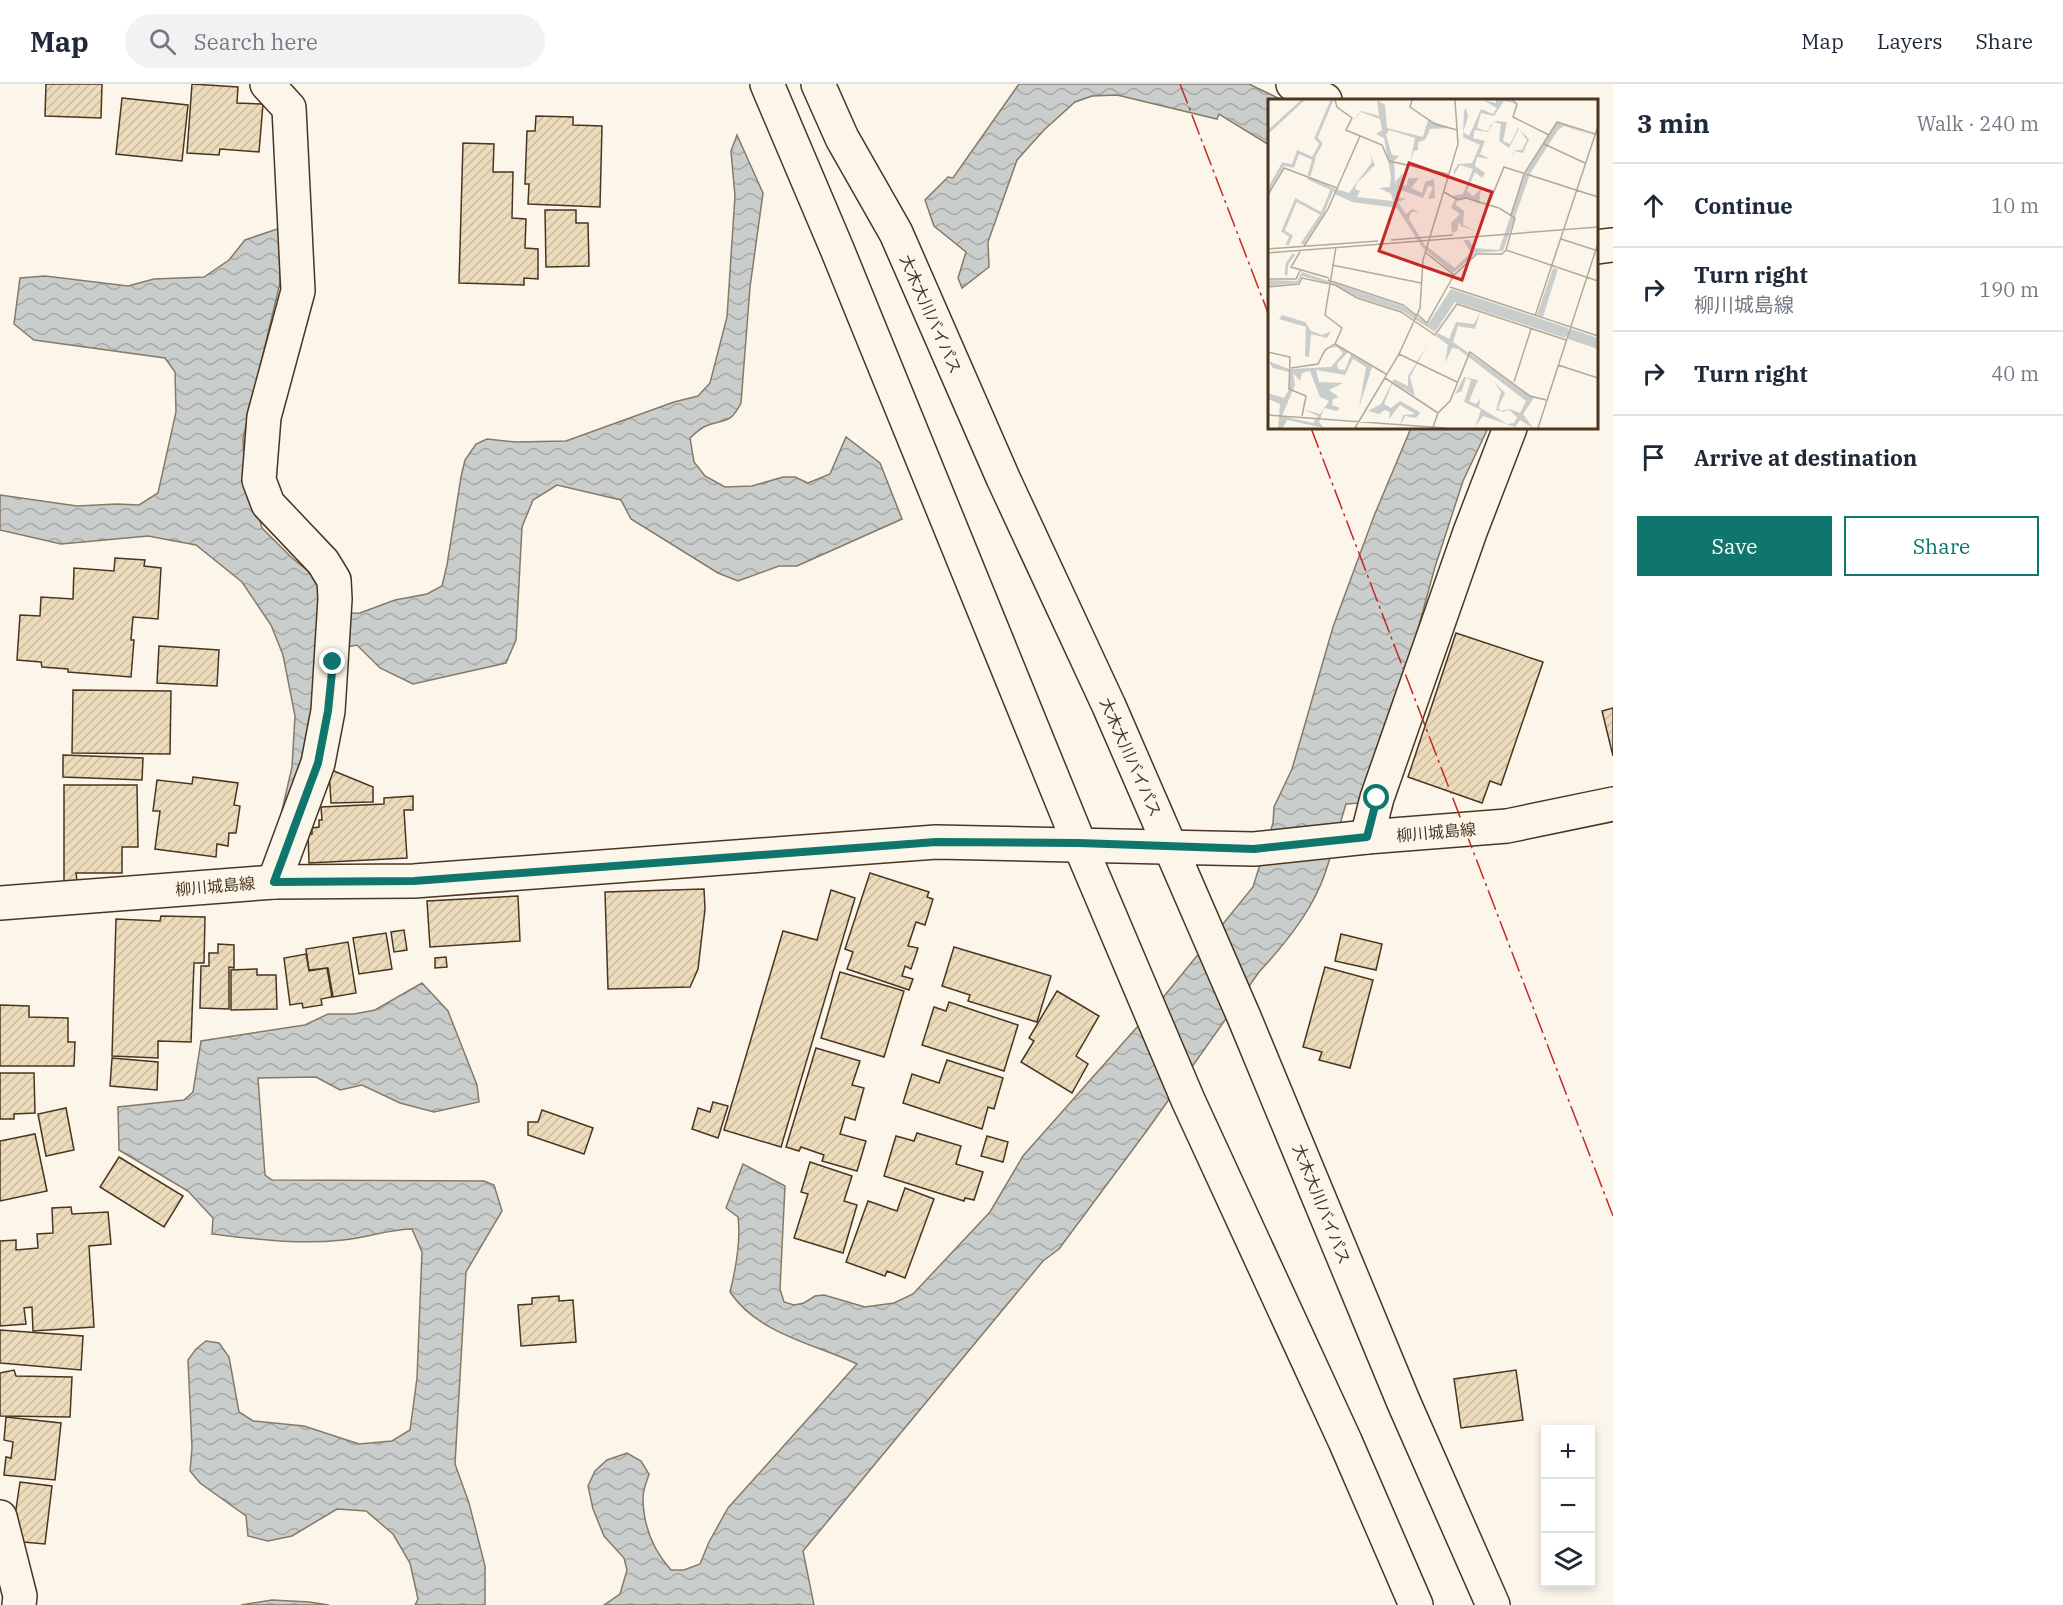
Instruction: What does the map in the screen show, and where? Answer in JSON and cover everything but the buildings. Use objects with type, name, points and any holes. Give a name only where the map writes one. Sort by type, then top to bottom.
[{"type":"main road","points":[[267,84],[288,108],[298,291],[264,417],[260,480],[268,504],[323,562],[334,580],[335,599],[328,711],[320,753],[274,882]]},
{"type":"main road","points":[[766,84],[837,249],[940,506],[1188,1100],[1346,1441],[1416,1605]]},
{"type":"main road","name":"大木大川バイパス","points":[[818,84],[842,138],[896,233],[1003,478],[1104,695],[1244,1017],[1404,1403],[1493,1605]]},
{"type":"main road","points":[[1293,84],[1323,99]]},
{"type":"main road","points":[[1598,247],[1613,246]]},
{"type":"main road","points":[[1357,839],[1377,798],[1466,543],[1510,429]]},
{"type":"main road","name":"柳川城島線","points":[[0,903],[274,882],[414,881],[936,842],[1079,843],[1254,849],[1507,826],[1613,804]]},
{"type":"main road","points":[[0,1517],[20,1596],[19,1605]]},
{"type":"water","points":[[1019,84],[1249,84],[1280,99],[1268,99],[1268,144],[1219,114],[1217,119],[1117,95],[1092,96],[1075,102],[1044,130],[1017,160],[988,242],[989,267],[962,288],[958,278],[966,252],[934,226],[925,200],[948,177],[953,178]]},
{"type":"water","points":[[737,135],[763,193],[750,287],[741,403],[730,418],[704,427],[690,438],[694,462],[705,476],[725,487],[752,486],[783,477],[795,477],[808,483],[830,474],[846,437],[880,463],[902,519],[797,566],[779,566],[738,581],[718,573],[631,519],[621,500],[557,485],[533,500],[522,527],[516,640],[506,663],[413,684],[380,668],[357,645],[324,652],[298,785],[280,819],[292,767],[295,716],[283,655],[271,625],[242,582],[196,545],[148,536],[61,544],[0,530],[0,495],[77,506],[139,505],[158,493],[176,412],[175,372],[165,358],[34,340],[14,324],[20,278],[45,276],[128,286],[154,279],[204,277],[229,260],[245,240],[280,228],[280,283],[243,438],[244,461],[262,528],[292,558],[312,574],[316,574],[326,614],[360,613],[395,600],[427,594],[442,586],[465,460],[476,444],[487,439],[516,442],[566,441],[674,402],[698,396],[710,383],[727,317],[735,196],[731,151]]},
{"type":"water","points":[[1411,429],[1488,429],[1463,481],[1435,567],[1412,651],[1360,803],[1346,804],[1321,884],[1302,919],[1259,972],[1148,1129],[1059,1249],[1043,1261],[803,1551],[814,1605],[604,1605],[620,1594],[627,1570],[624,1558],[604,1536],[593,1509],[588,1486],[595,1471],[607,1460],[627,1453],[641,1461],[649,1474],[644,1488],[643,1507],[650,1536],[659,1554],[671,1570],[684,1570],[700,1564],[728,1508],[857,1364],[771,1328],[742,1306],[730,1292],[737,1254],[739,1226],[738,1217],[726,1208],[743,1164],[785,1186],[780,1289],[784,1302],[794,1305],[804,1303],[815,1296],[824,1295],[865,1307],[894,1303],[913,1294],[990,1212],[1023,1156],[1161,1000],[1253,887],[1273,823],[1274,807],[1292,769],[1333,627],[1374,516]]},
{"type":"water","points":[[422,983],[448,1011],[477,1085],[479,1102],[434,1112],[400,1103],[362,1085],[340,1090],[316,1077],[258,1078],[265,1175],[272,1180],[484,1181],[494,1185],[502,1211],[466,1272],[455,1464],[469,1503],[485,1566],[485,1605],[415,1605],[418,1599],[410,1563],[393,1534],[366,1511],[337,1509],[292,1536],[268,1541],[248,1536],[246,1516],[200,1483],[190,1471],[192,1448],[188,1360],[206,1341],[219,1343],[229,1357],[239,1412],[253,1421],[304,1426],[359,1444],[392,1441],[410,1430],[417,1378],[422,1252],[412,1229],[395,1230],[352,1239],[310,1242],[212,1234],[213,1218],[188,1191],[119,1150],[118,1107],[184,1100],[193,1092],[201,1041],[305,1025],[328,1014],[354,1014],[375,1010]]},
{"type":"water","points":[[272,1600],[309,1602],[329,1605],[241,1605]]},
{"type":"power","points":[[1180,84],[1268,313]]},
{"type":"power","points":[[1311,429],[1613,1216]]},
{"type":"route","points":[[333,662],[328,711],[318,763],[274,882],[414,881],[936,842],[1079,843],[1254,849],[1367,837],[1377,798]]}]
